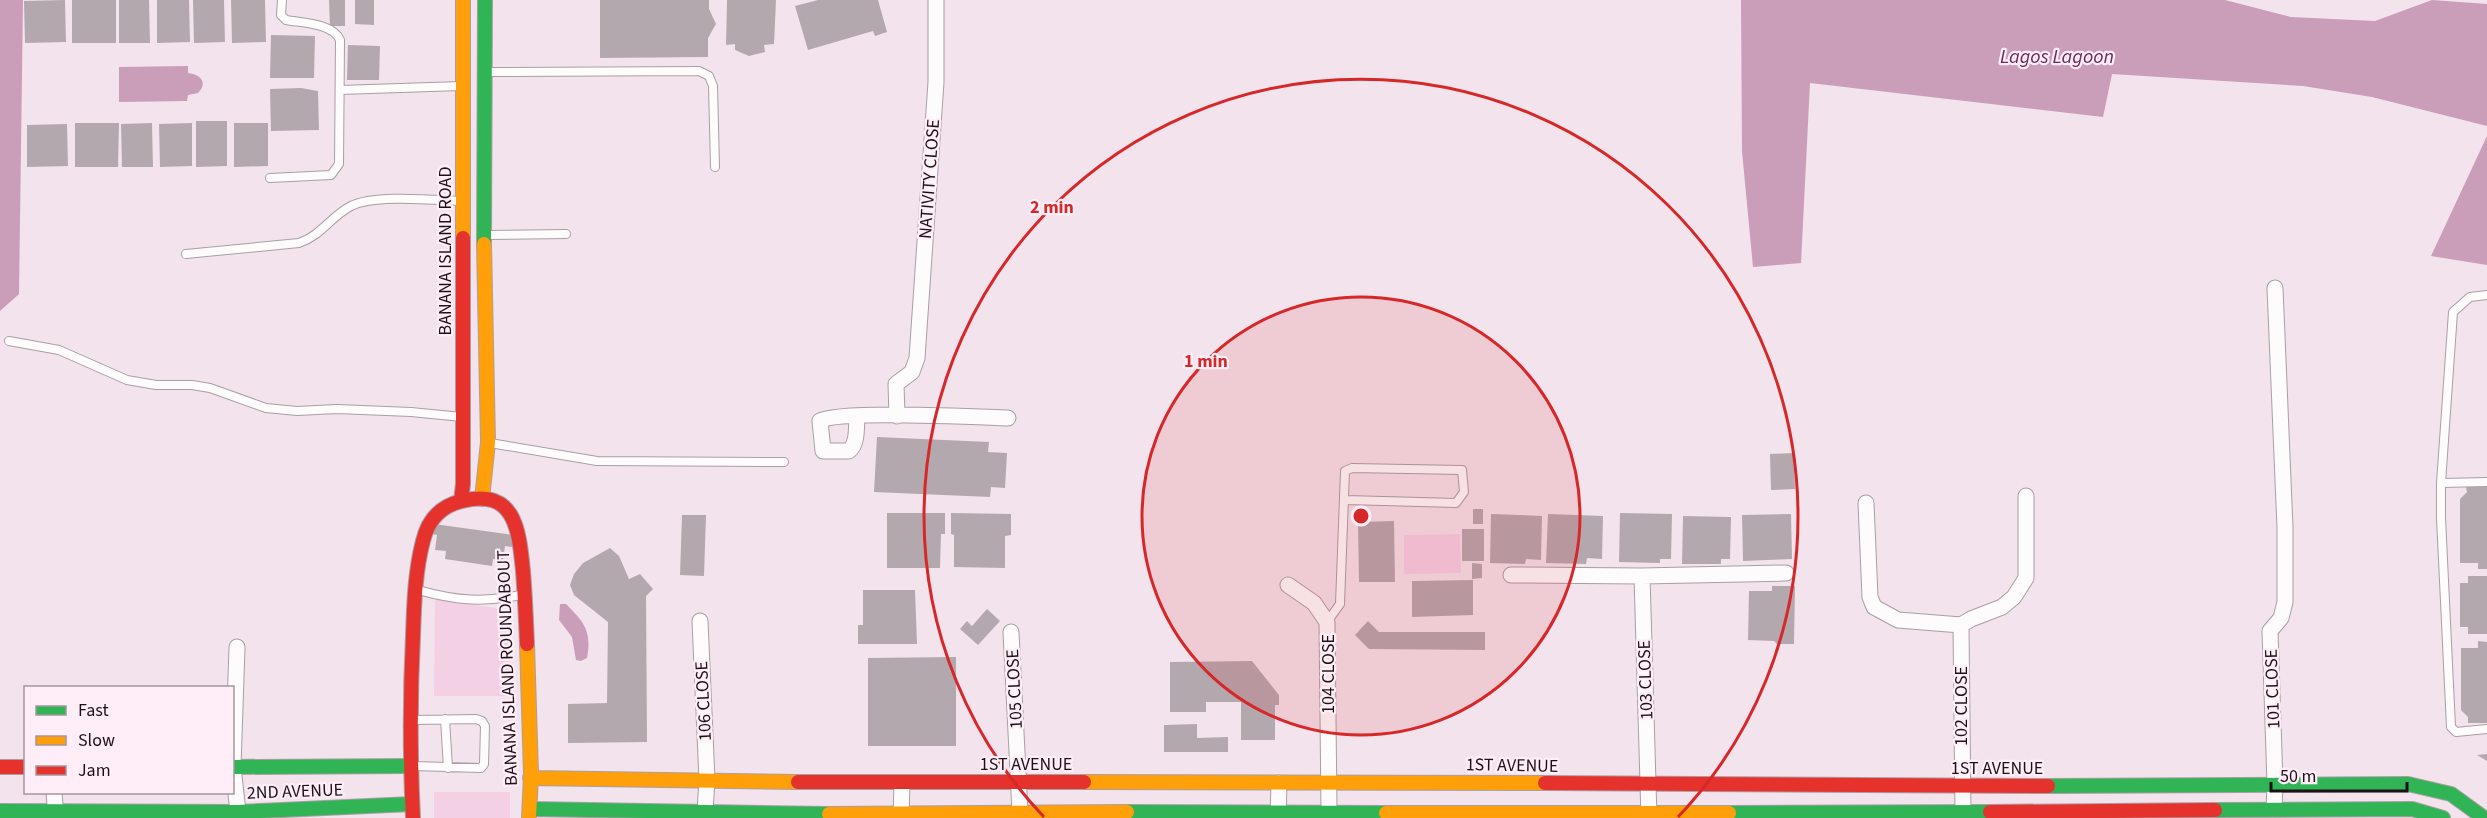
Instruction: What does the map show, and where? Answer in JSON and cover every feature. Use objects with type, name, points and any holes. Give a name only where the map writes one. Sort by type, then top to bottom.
[{"type":"street","name":"BANANA ISLAND ROAD","points":[[461,501],[464,484],[463,0]]},
{"type":"street","points":[[413,811],[411,766],[416,589],[423,536],[430,522],[440,512],[461,501],[482,499],[488,442],[484,235],[485,0]]},
{"type":"street","name":"NATIVITY CLOSE","points":[[897,416],[896,384],[912,372],[917,358],[936,82],[936,0]]},
{"type":"street","name":"101 CLOSE","points":[[2274,809],[2270,631],[2281,618],[2285,602],[2285,528],[2275,288]]},
{"type":"street","points":[[857,417],[1008,418]]},
{"type":"street","points":[[1866,503],[1870,597],[1874,607],[1899,620],[1961,625],[2002,607],[2014,597],[2026,578],[2026,496]]},
{"type":"street","name":"BANANA ISLAND ROUNDABOUT","points":[[482,499],[501,505],[512,514],[519,528],[526,594],[530,814]]},
{"type":"street","points":[[1511,574],[1642,576],[1786,573]]},
{"type":"street","name":"103 CLOSE","points":[[1642,576],[1649,816]]},
{"type":"street","name":"104 CLOSE","points":[[1288,585],[1314,603],[1327,622],[1329,811]]},
{"type":"street","name":"106 CLOSE","points":[[700,621],[707,780],[705,811]]},
{"type":"street","name":"102 CLOSE","points":[[1961,625],[1963,813]]},
{"type":"street","name":"105 CLOSE","points":[[1011,632],[1020,812]]},
{"type":"street","points":[[234,736],[237,647]]},
{"type":"street","points":[[0,766],[24,767]]},
{"type":"street","name":"2ND AVENUE","points":[[234,766],[411,766]]},
{"type":"street","points":[[234,775],[238,812]]},
{"type":"street","name":"1ST AVENUE","points":[[530,778],[902,783],[1328,781],[1962,786],[2408,784],[2451,794],[2484,816]]},
{"type":"street","points":[[901,816],[902,783]]},
{"type":"street","points":[[1278,815],[1279,783]]},
{"type":"street","points":[[54,794],[56,814]]},
{"type":"street","points":[[530,814],[705,811],[901,816],[1020,812],[1278,815],[1329,811],[1649,816],[2412,809],[2443,818]]},
{"type":"street","name":"2ND AVENUE","points":[[0,811],[56,814],[413,811]]},
{"type":"lane","points":[[270,178],[331,175],[339,164],[340,40],[338,34],[329,29],[286,20],[281,15],[282,0]]},
{"type":"lane","points":[[485,72],[699,71],[709,76],[713,86],[715,167]]},
{"type":"lane","points":[[340,90],[462,86]]},
{"type":"lane","points":[[186,254],[299,243],[313,238],[335,216],[360,201],[464,201]]},
{"type":"lane","points":[[484,235],[566,234]]},
{"type":"lane","points":[[2487,295],[2470,297],[2453,312],[2441,483],[2451,727],[2456,732],[2487,729]]},
{"type":"lane","points":[[9,341],[59,350],[127,380],[156,385],[192,385],[210,388],[266,408],[297,411],[337,409],[411,412],[464,417]]},
{"type":"lane","points":[[488,442],[597,461],[784,462]]},
{"type":"lane","points":[[1327,622],[1340,604],[1346,471],[1353,468],[1462,470],[1464,492],[1455,503],[1346,500]]},
{"type":"lane","points":[[2441,483],[2487,482]]},
{"type":"lane","points":[[416,589],[447,598],[496,601],[526,594]]},
{"type":"lane","points":[[411,766],[481,768],[484,764],[485,726],[482,721],[476,719],[412,720]]},
{"type":"lane","points":[[445,720],[448,768]]},
{"type":"shaded area","points":[[1460,534],[1461,573],[1404,574],[1404,535]]},
{"type":"shaded area","points":[[435,599],[508,610],[511,696],[434,696]]},
{"type":"shaded area","points":[[434,792],[510,792],[510,818],[434,818]]},
{"type":"water","points":[[0,0],[23,0],[19,294],[0,311]]},
{"type":"water","name":"Lagos Lagoon","points":[[1741,0],[2225,0],[2291,17],[2375,21],[2432,0],[2487,4],[2487,126],[2372,97],[2303,86],[2112,74],[2103,117],[1810,83],[1801,263],[1753,267],[1742,151]]},
{"type":"water","points":[[188,66],[188,73],[200,77],[203,83],[198,93],[188,95],[187,101],[119,102],[119,67]]},
{"type":"water","points":[[2487,136],[2487,265],[2431,256]]},
{"type":"water","points":[[560,604],[566,604],[578,616],[585,628],[588,641],[587,658],[581,661],[576,660],[572,637],[559,620]]},
{"type":"building","points":[[65,0],[66,42],[25,43],[24,1]]},
{"type":"building","points":[[72,0],[116,0],[116,43],[72,43]]},
{"type":"building","points":[[119,0],[149,0],[150,43],[119,43]]},
{"type":"building","points":[[157,0],[189,0],[190,42],[157,43]]},
{"type":"building","points":[[193,0],[224,0],[225,42],[194,43]]},
{"type":"building","points":[[231,0],[265,0],[266,42],[232,43]]},
{"type":"building","points":[[329,0],[345,0],[345,26],[330,26]]},
{"type":"building","points":[[355,0],[374,0],[374,25],[355,24]]},
{"type":"building","points":[[600,0],[709,0],[709,9],[716,24],[708,38],[708,57],[600,58]]},
{"type":"building","points":[[727,0],[776,0],[774,44],[764,45],[765,52],[749,56],[735,50],[735,44],[726,45]]},
{"type":"building","points":[[818,0],[878,0],[887,32],[875,36],[873,31],[808,50],[795,6]]},
{"type":"building","points":[[271,35],[315,36],[314,78],[270,78]]},
{"type":"building","points":[[348,45],[380,46],[379,80],[347,80]]},
{"type":"building","points":[[301,88],[318,91],[319,130],[271,131],[270,89]]},
{"type":"building","points":[[196,121],[227,121],[227,166],[196,167]]},
{"type":"building","points":[[75,123],[119,123],[118,167],[75,167]]},
{"type":"building","points":[[152,123],[153,167],[122,167],[121,124]]},
{"type":"building","points":[[192,123],[192,166],[160,167],[159,124]]},
{"type":"building","points":[[234,123],[268,123],[268,166],[234,167]]},
{"type":"building","points":[[67,124],[68,166],[27,167],[27,125]]},
{"type":"building","points":[[877,437],[989,442],[988,452],[1007,453],[1005,488],[991,487],[990,497],[874,492]]},
{"type":"building","points":[[1794,453],[1795,489],[1771,490],[1770,454]]},
{"type":"building","points":[[2466,487],[2487,487],[2487,569],[2478,569],[2478,563],[2460,563],[2460,499],[2467,492]]},
{"type":"building","points":[[1473,509],[1483,509],[1483,524],[1473,524]]},
{"type":"building","points":[[887,513],[945,513],[945,534],[941,534],[940,568],[887,568]]},
{"type":"building","points":[[951,513],[1011,514],[1011,535],[1005,536],[1005,568],[954,567]]},
{"type":"building","points":[[1620,513],[1672,514],[1671,559],[1660,559],[1660,563],[1619,562]]},
{"type":"building","points":[[1491,514],[1542,516],[1541,560],[1526,559],[1525,564],[1490,563]]},
{"type":"building","points":[[1548,514],[1603,516],[1602,559],[1587,558],[1586,564],[1546,563]]},
{"type":"building","points":[[1791,514],[1792,559],[1743,561],[1742,515]]},
{"type":"building","points":[[682,515],[706,515],[704,576],[680,575]]},
{"type":"building","points":[[1683,516],[1731,517],[1730,559],[1721,559],[1721,564],[1682,564]]},
{"type":"building","points":[[1394,521],[1395,582],[1359,582],[1358,522]]},
{"type":"building","points":[[434,524],[513,535],[512,547],[505,546],[503,560],[493,559],[492,566],[445,559],[446,551],[435,550],[437,535],[433,534]]},
{"type":"building","points":[[1462,529],[1484,529],[1484,561],[1462,561]]},
{"type":"building","points":[[610,548],[619,556],[629,579],[640,574],[653,589],[646,596],[647,742],[568,743],[568,704],[607,703],[608,622],[574,595],[570,585],[574,574],[583,563]]},
{"type":"building","points":[[1472,563],[1482,564],[1482,578],[1472,579]]},
{"type":"building","points":[[2468,576],[2487,576],[2487,634],[2468,634],[2468,627],[2460,627],[2460,583],[2468,583]]},
{"type":"building","points":[[1473,580],[1473,615],[1412,617],[1412,581]]},
{"type":"building","points":[[1772,586],[1795,586],[1794,644],[1748,640],[1749,591],[1772,591]]},
{"type":"building","points":[[863,590],[915,590],[917,644],[858,644],[858,625],[863,625]]},
{"type":"building","points":[[987,609],[1000,621],[978,645],[960,629],[967,621],[972,626]]},
{"type":"building","points":[[1368,621],[1379,632],[1485,632],[1485,650],[1369,649],[1355,635]]},
{"type":"building","points":[[2478,641],[2487,642],[2487,723],[2468,723],[2468,717],[2461,710],[2461,648],[2478,648]]},
{"type":"building","points":[[956,657],[956,746],[868,746],[868,658]]},
{"type":"building","points":[[1252,661],[1279,695],[1279,705],[1275,705],[1275,740],[1241,740],[1241,702],[1206,702],[1206,712],[1170,712],[1170,662]]},
{"type":"building","points":[[1197,724],[1197,738],[1228,737],[1228,752],[1164,752],[1164,725]]},
{"type":"building","points":[[2487,754],[2487,761],[2477,755]]},
{"type":"traffic: fast","points":[[484,244],[485,0]]},
{"type":"traffic: fast","points":[[234,767],[411,766]]},
{"type":"traffic: fast","points":[[2048,786],[2408,784],[2451,794],[2484,818]]},
{"type":"traffic: fast","points":[[0,811],[238,812],[412,804]]},
{"type":"traffic: fast","points":[[530,809],[829,814]]},
{"type":"traffic: fast","points":[[2215,810],[2412,809],[2443,818]]},
{"type":"traffic: fast","points":[[1127,812],[1386,813]]},
{"type":"traffic: fast","points":[[1729,813],[1990,812]]},
{"type":"traffic: slow","points":[[463,0],[463,238]]},
{"type":"traffic: slow","points":[[482,499],[488,442],[484,244]]},
{"type":"traffic: slow","points":[[527,644],[531,774],[529,818]]},
{"type":"traffic: slow","points":[[530,778],[798,782]]},
{"type":"traffic: slow","points":[[1084,782],[1545,783]]},
{"type":"traffic: slow","points":[[829,814],[1127,812]]},
{"type":"traffic: slow","points":[[1386,813],[1729,813]]},
{"type":"traffic: jam","points":[[461,501],[463,484],[463,238]]},
{"type":"traffic: jam","points":[[413,818],[411,704],[417,576],[425,533],[436,515],[447,506],[480,498],[494,501],[504,507],[511,516],[516,528],[521,556],[527,644]]},
{"type":"traffic: jam","points":[[0,767],[24,767]]},
{"type":"traffic: jam","points":[[798,782],[1084,782]]},
{"type":"traffic: jam","points":[[1545,783],[2048,786]]},
{"type":"traffic: jam","points":[[1990,812],[2215,810]]}]
